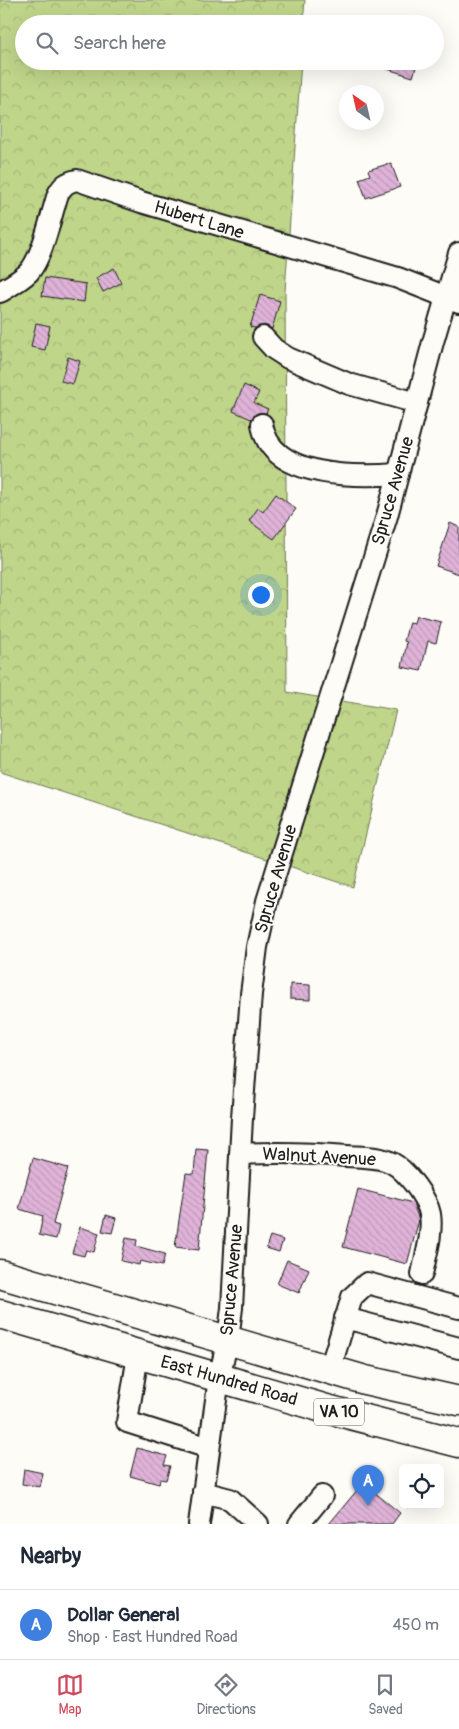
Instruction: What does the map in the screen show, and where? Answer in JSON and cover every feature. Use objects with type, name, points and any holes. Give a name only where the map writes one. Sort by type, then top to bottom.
[{"type":"highway","name":"VA 10","points":[[0,1274],[364,1380],[459,1402]]},
{"type":"highway","name":"East Hundred Road","points":[[0,1314],[219,1378],[394,1427],[459,1443]]},
{"type":"street","name":"Hubert Lane","points":[[0,292],[15,284],[29,272],[38,260],[58,194],[69,181],[77,180],[140,202],[398,278],[453,299]]},
{"type":"street","name":"Spruce Avenue","points":[[199,1524],[219,1378],[228,1339],[232,1308],[251,994],[257,947],[267,901],[387,516],[417,403],[453,299],[459,254]]},
{"type":"street","points":[[263,337],[274,349],[288,358],[349,384],[417,403]]},
{"type":"street","points":[[262,424],[266,440],[274,450],[283,458],[301,465],[324,472],[345,475],[398,474]]},
{"type":"street","name":"Walnut Avenue","points":[[240,1154],[275,1152],[318,1154],[360,1157],[392,1163],[401,1169],[426,1200],[430,1214],[430,1230],[422,1274]]},
{"type":"street","points":[[330,1369],[352,1297],[367,1283],[459,1308]]},
{"type":"street","points":[[346,1318],[459,1348]]},
{"type":"street","points":[[138,1355],[127,1422],[209,1448]]},
{"type":"street","points":[[203,1492],[230,1499],[258,1524]]},
{"type":"street","points":[[299,1524],[322,1496]]},
{"type":"green space","points":[[0,0],[305,0],[304,15],[15,15],[15,70],[300,70],[285,291],[287,692],[396,710],[353,887],[0,772]]},
{"type":"building","points":[[390,70],[415,70],[413,77]]},
{"type":"building","points":[[391,163],[400,187],[366,198],[359,179],[370,175],[368,170]]},
{"type":"building","points":[[114,268],[121,283],[103,292],[96,278]]},
{"type":"building","points":[[45,278],[86,284],[84,302],[42,296]]},
{"type":"building","points":[[260,295],[280,301],[272,329],[266,326],[250,327]]},
{"type":"building","points":[[36,323],[50,326],[45,350],[31,347]]},
{"type":"building","points":[[68,357],[80,361],[73,384],[61,381]]},
{"type":"building","points":[[244,385],[259,392],[254,403],[268,409],[266,413],[258,413],[251,419],[233,411]]},
{"type":"building","points":[[276,494],[296,509],[274,539],[249,521],[258,508],[263,512]]},
{"type":"building","points":[[450,523],[459,527],[459,574],[436,566]]},
{"type":"building","points":[[416,616],[441,622],[436,643],[428,641],[421,671],[402,667],[407,642],[404,641],[409,622],[414,623]]},
{"type":"building","points":[[290,984],[310,985],[310,1000],[290,999]]},
{"type":"building","points":[[196,1149],[208,1150],[199,1250],[175,1247],[186,1173],[194,1174]]},
{"type":"building","points":[[33,1158],[68,1168],[53,1224],[59,1226],[56,1239],[39,1235],[43,1216],[19,1209]]},
{"type":"building","points":[[358,1189],[413,1203],[419,1220],[407,1264],[343,1247]]},
{"type":"building","points":[[106,1215],[116,1218],[112,1233],[102,1231]]},
{"type":"building","points":[[80,1227],[99,1233],[94,1252],[86,1250],[84,1256],[72,1253]]},
{"type":"building","points":[[270,1236],[283,1240],[279,1252],[266,1248]]},
{"type":"building","points":[[126,1238],[137,1240],[136,1246],[165,1254],[162,1266],[140,1261],[139,1265],[121,1261]]},
{"type":"building","points":[[287,1260],[309,1269],[299,1293],[277,1284]]},
{"type":"building","points":[[137,1448],[167,1456],[164,1465],[170,1466],[166,1480],[160,1479],[159,1484],[130,1476]]},
{"type":"building","points":[[24,1469],[43,1473],[40,1487],[22,1484]]},
{"type":"building","points":[[363,1483],[400,1513],[392,1524],[329,1524]]},
{"type":"place","name":"Dollar General","points":[[368,1506]]}]
